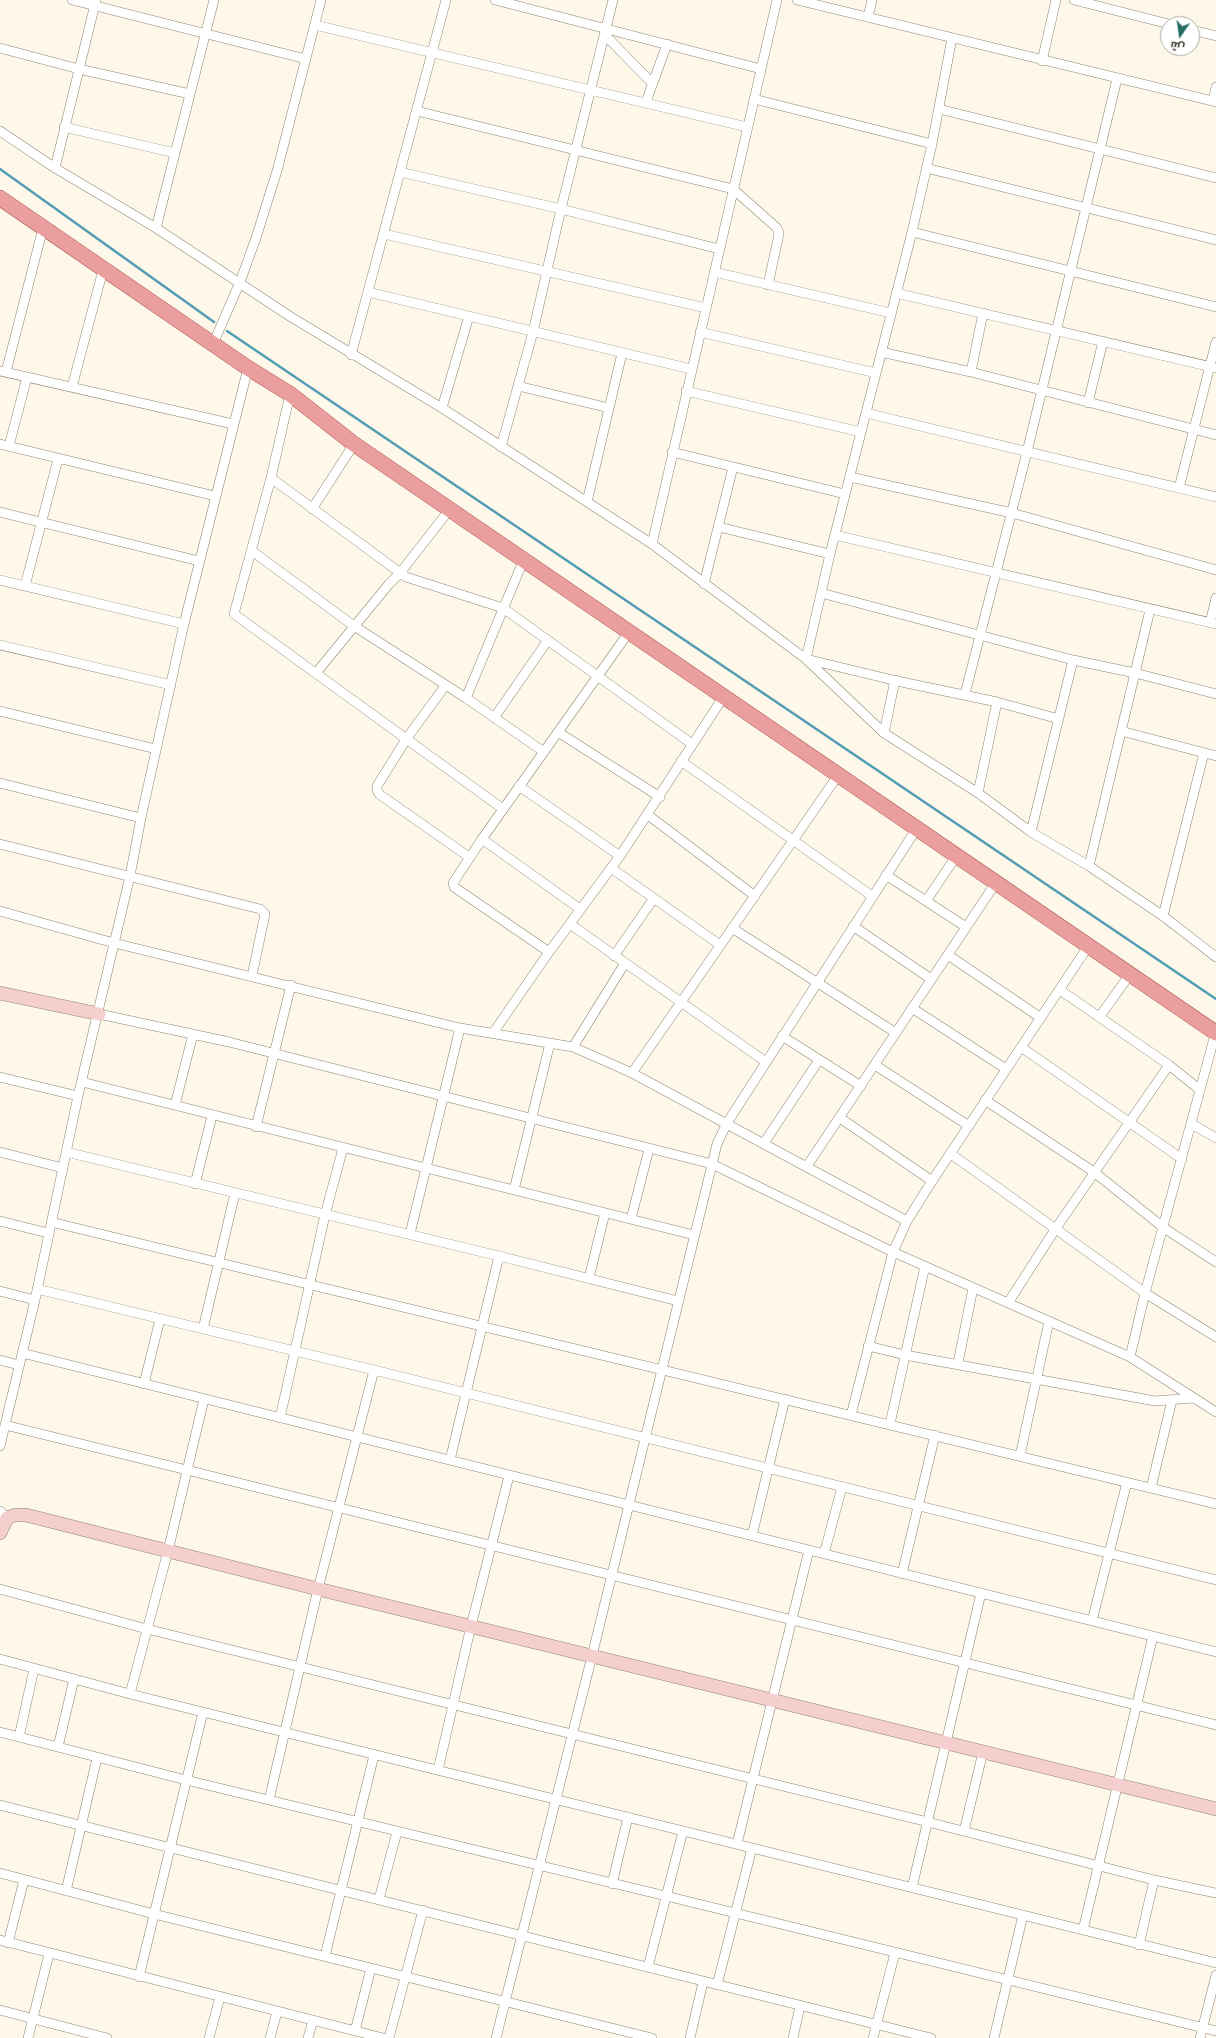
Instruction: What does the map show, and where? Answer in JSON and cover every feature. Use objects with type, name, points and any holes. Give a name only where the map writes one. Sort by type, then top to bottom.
[{"type":"main road","points":[[0,198],[103,270],[248,368],[290,394],[354,444],[997,881],[1216,1032]]},
{"type":"street","points":[[72,0],[95,3],[206,34],[306,59]]},
{"type":"street","points":[[156,228],[214,0]]},
{"type":"street","points":[[213,344],[240,282],[277,172],[321,0]]},
{"type":"street","points":[[351,355],[446,0]]},
{"type":"street","points":[[495,0],[606,32],[666,44],[761,69]]},
{"type":"street","points":[[502,448],[533,332],[560,209],[592,90],[613,0]]},
{"type":"street","points":[[652,544],[777,0]]},
{"type":"street","points":[[797,0],[1215,102],[1216,87]]},
{"type":"street","points":[[868,17],[872,0]]},
{"type":"street","points":[[1042,61],[1056,0]]},
{"type":"street","points":[[1074,0],[1160,22]]},
{"type":"street","points":[[55,168],[95,3]]},
{"type":"street","points":[[315,25],[748,126]]},
{"type":"street","points":[[606,32],[652,83]]},
{"type":"street","points":[[1200,32],[1216,36]]},
{"type":"street","points":[[806,659],[830,554],[912,232],[932,144],[952,38]]},
{"type":"street","points":[[646,102],[666,44]]},
{"type":"street","points":[[0,48],[79,69],[190,94]]},
{"type":"street","points":[[965,694],[979,635],[1012,513],[1117,79]]},
{"type":"street","points":[[754,99],[932,144]]},
{"type":"street","points":[[939,109],[1101,148],[1216,178]]},
{"type":"street","points":[[417,111],[576,149],[733,189],[777,228],[779,234],[768,284]]},
{"type":"street","points":[[64,127],[175,153]]},
{"type":"street","points":[[0,131],[55,168],[156,228],[351,355],[442,408],[652,544],[806,659],[884,733],[978,793],[1031,832],[1089,866],[1163,916],[1216,957]]},
{"type":"street","points":[[926,168],[1216,240]]},
{"type":"street","points":[[400,172],[560,209],[719,249]]},
{"type":"street","points":[[43,228],[3,371],[233,424]]},
{"type":"street","points":[[912,232],[1216,307]]},
{"type":"street","points":[[384,234],[706,308]]},
{"type":"street","points":[[72,387],[103,270]]},
{"type":"street","points":[[714,272],[891,313]]},
{"type":"street","points":[[368,292],[691,369]]},
{"type":"street","points":[[896,293],[1213,367]]},
{"type":"street","points":[[971,372],[983,313]]},
{"type":"street","points":[[442,408],[469,316]]},
{"type":"street","points":[[700,332],[876,373]]},
{"type":"street","points":[[1088,403],[1103,341]]},
{"type":"street","points":[[1179,488],[1193,430],[1213,367],[1216,342]]},
{"type":"street","points":[[881,352],[971,372],[1216,435]]},
{"type":"street","points":[[587,502],[622,353]]},
{"type":"street","points":[[0,1446],[35,1300],[78,1096],[99,1014],[130,876],[141,818],[184,624],[248,368]]},
{"type":"street","points":[[27,376],[4,445],[215,496]]},
{"type":"street","points":[[518,386],[609,408]]},
{"type":"street","points":[[686,391],[861,432]]},
{"type":"street","points":[[290,394],[271,478],[234,614],[503,809]]},
{"type":"street","points":[[866,413],[1216,497]]},
{"type":"street","points":[[312,509],[354,444]]},
{"type":"street","points":[[672,452],[845,494]]},
{"type":"street","points":[[25,586],[58,459]]},
{"type":"street","points":[[704,584],[733,467]]},
{"type":"street","points":[[850,477],[1012,513],[1216,570]]},
{"type":"street","points":[[271,478],[400,573],[412,580],[503,608],[692,744]]},
{"type":"street","points":[[316,673],[400,573],[450,509]]},
{"type":"street","points":[[0,512],[200,561]]},
{"type":"street","points":[[719,527],[830,554]]},
{"type":"street","points":[[835,535],[1213,624],[1216,598]]},
{"type":"street","points":[[252,551],[354,626],[445,686],[466,698],[544,752]]},
{"type":"street","points":[[466,698],[524,559]]},
{"type":"street","points":[[0,580],[184,624]]},
{"type":"street","points":[[821,593],[1073,660],[1135,673],[1216,694]]},
{"type":"street","points":[[1089,866],[1150,610]]},
{"type":"street","points":[[549,952],[454,887],[453,883],[519,786],[630,632]]},
{"type":"street","points":[[494,718],[548,640]]},
{"type":"street","points":[[0,645],[171,685]]},
{"type":"street","points":[[806,659],[895,680],[965,694],[1059,719]]},
{"type":"street","points":[[1031,832],[1073,660]]},
{"type":"street","points":[[884,733],[895,680]]},
{"type":"street","points":[[445,686],[407,738],[377,786],[378,794],[469,858]]},
{"type":"street","points":[[493,1033],[549,952],[620,856],[660,797],[681,761],[724,696]]},
{"type":"street","points":[[978,793],[997,702]]},
{"type":"street","points":[[0,712],[156,750]]},
{"type":"street","points":[[1121,731],[1216,756]]},
{"type":"street","points":[[558,732],[660,797]]},
{"type":"street","points":[[1163,916],[1204,753]]},
{"type":"street","points":[[681,761],[872,896]]},
{"type":"street","points":[[632,1072],[839,774]]},
{"type":"street","points":[[0,783],[141,818]]},
{"type":"street","points":[[519,786],[620,856]]},
{"type":"street","points":[[648,815],[755,896]]},
{"type":"street","points":[[496,2038],[612,1575],[716,1144],[727,1123],[816,982],[917,828]]},
{"type":"street","points":[[482,839],[580,909]]},
{"type":"street","points":[[0,844],[263,911],[265,914],[252,976]]},
{"type":"street","points":[[926,901],[957,855]]},
{"type":"street","points":[[611,868],[720,945]]},
{"type":"street","points":[[886,875],[966,926]]},
{"type":"street","points":[[807,1166],[997,881]]},
{"type":"street","points":[[614,956],[654,898]]},
{"type":"street","points":[[0,911],[114,943],[291,985],[460,1028],[573,1047],[632,1072],[907,1221]]},
{"type":"street","points":[[570,924],[766,1062]]},
{"type":"street","points":[[852,926],[931,979]]},
{"type":"street","points":[[732,928],[896,1033]]},
{"type":"street","points":[[851,1415],[893,1252],[907,1221],[985,1100],[1089,945]]},
{"type":"street","points":[[948,955],[1041,1018]]},
{"type":"street","points":[[573,1047],[625,963]]},
{"type":"street","points":[[1100,1016],[1130,973]]},
{"type":"street","points":[[256,1127],[291,985]]},
{"type":"street","points":[[1060,990],[1100,1016],[1169,1065],[1200,1090]]},
{"type":"street","points":[[0,992],[193,1034],[712,1164],[893,1252],[1130,1357],[1216,1412]]},
{"type":"street","points":[[912,1008],[1006,1069]]},
{"type":"street","points":[[410,1234],[460,1028]]},
{"type":"street","points":[[1130,1357],[1145,1293],[1164,1228],[1216,1032]]},
{"type":"street","points":[[175,1105],[193,1034]]},
{"type":"street","points":[[782,1036],[861,1086]]},
{"type":"street","points":[[514,1190],[550,1043]]},
{"type":"street","points":[[1020,1048],[1182,1159]]},
{"type":"street","points":[[764,1143],[819,1060]]},
{"type":"street","points":[[1008,1303],[1056,1228],[1169,1065]]},
{"type":"street","points":[[875,1066],[968,1126]]},
{"type":"street","points":[[0,1077],[78,1096]]},
{"type":"street","points":[[82,1082],[175,1105],[212,1116],[694,1235]]},
{"type":"street","points":[[985,1100],[1094,1172],[1164,1228],[1216,1262]]},
{"type":"street","points":[[195,1184],[212,1116]]},
{"type":"street","points":[[840,1118],[932,1181]]},
{"type":"street","points":[[1192,1124],[1216,1138]]},
{"type":"street","points":[[280,1418],[325,1215],[343,1148]]},
{"type":"street","points":[[631,1219],[648,1149]]},
{"type":"street","points":[[0,1152],[63,1168]]},
{"type":"street","points":[[66,1152],[325,1215],[410,1234],[678,1301]]},
{"type":"street","points":[[951,1154],[1145,1293],[1216,1337]]},
{"type":"street","points":[[203,1329],[235,1193]]},
{"type":"street","points":[[588,1278],[605,1212]]},
{"type":"street","points":[[0,1221],[48,1233]]},
{"type":"street","points":[[51,1222],[219,1261],[1216,1504]]},
{"type":"street","points":[[450,1460],[499,1256]]},
{"type":"street","points":[[890,1424],[904,1355],[925,1266]]},
{"type":"street","points":[[958,1363],[973,1288]]},
{"type":"street","points":[[37,1289],[374,1370],[1216,1580]]},
{"type":"street","points":[[0,1291],[35,1300]]},
{"type":"street","points":[[144,1384],[160,1318]]},
{"type":"street","points":[[1020,1456],[1049,1321]]},
{"type":"street","points":[[868,1346],[904,1355],[958,1363],[1155,1401],[1193,1398]]},
{"type":"street","points":[[22,1353],[1216,1652]]},
{"type":"street","points":[[0,1360],[19,1365]]},
{"type":"street","points":[[269,1800],[299,1666],[374,1370]]},
{"type":"street","points":[[130,1694],[168,1551],[204,1399]]},
{"type":"street","points":[[752,1536],[785,1399]]},
{"type":"street","points":[[1151,1488],[1172,1400]]},
{"type":"street","points":[[3,1430],[187,1470],[1216,1725]]},
{"type":"street","points":[[902,1574],[934,1435]]},
{"type":"street","points":[[438,1770],[490,1545],[509,1476]]},
{"type":"street","points":[[1092,1621],[1127,1482]]},
{"type":"street","points":[[824,1554],[842,1487]]},
{"type":"street","points":[[0,1533],[3,1514],[26,1515],[318,1589],[773,1699],[1216,1809]]},
{"type":"street","points":[[737,1844],[809,1550]]},
{"type":"street","points":[[0,1589],[147,1629],[453,1703],[572,1734],[1099,1864],[1154,1880],[1216,1893]]},
{"type":"street","points":[[912,1888],[981,1593]]},
{"type":"street","points":[[1083,1930],[1153,1636]]},
{"type":"street","points":[[0,1660],[374,1755],[1216,1963]]},
{"type":"street","points":[[19,1737],[34,1669]]},
{"type":"street","points":[[58,1747],[74,1679]]},
{"type":"street","points":[[139,1977],[203,1712]]},
{"type":"street","points":[[0,1732],[97,1758],[397,1832],[666,1896],[1216,2031]]},
{"type":"street","points":[[964,1831],[983,1752]]},
{"type":"street","points":[[325,1956],[374,1755]]},
{"type":"street","points":[[66,1891],[97,1758]]},
{"type":"street","points":[[0,1805],[170,1849],[341,1889],[704,1982],[931,2038]]},
{"type":"street","points":[[612,1884],[628,1817]]},
{"type":"street","points":[[648,1967],[683,1831]]},
{"type":"street","points":[[379,1899],[397,1832]]},
{"type":"street","points":[[717,1985],[752,1848]]},
{"type":"street","points":[[0,1873],[154,1914],[371,1968],[405,1975],[506,2002],[652,2038]]},
{"type":"street","points":[[24,1880],[4,1941],[49,1954],[383,2038]]},
{"type":"street","points":[[1139,1945],[1154,1880]]},
{"type":"street","points":[[389,2038],[423,1910]]},
{"type":"street","points":[[994,2038],[1023,1915]]},
{"type":"street","points":[[873,2038],[895,1953]]},
{"type":"street","points":[[28,2038],[49,1954]]},
{"type":"street","points":[[355,2031],[371,1968]]},
{"type":"street","points":[[1200,2038],[1216,1975]]},
{"type":"street","points":[[690,2038],[704,1982]]},
{"type":"street","points":[[209,2038],[220,1997]]},
{"type":"street","points":[[792,2038],[800,2006]]},
{"type":"street","points":[[0,2010],[107,2038]]},
{"type":"street","points":[[270,2038],[277,2012]]},
{"type":"street","points":[[308,2038],[313,2020]]},
{"type":"waterway","points":[[0,169],[214,322]]},
{"type":"waterway","points":[[227,331],[1216,999]]}]
